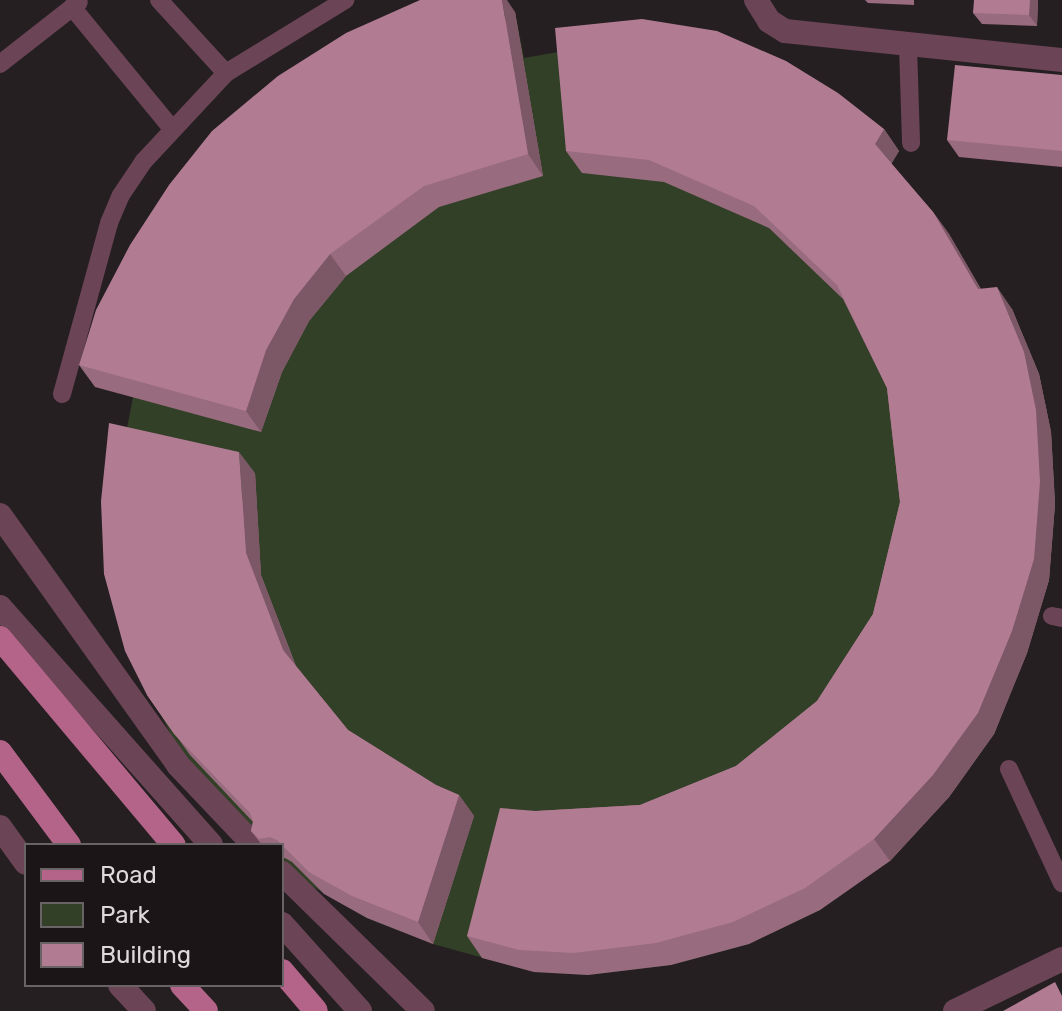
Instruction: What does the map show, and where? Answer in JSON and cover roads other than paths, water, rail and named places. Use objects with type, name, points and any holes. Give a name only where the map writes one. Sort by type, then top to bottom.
[{"type":"main road","points":[[0,638],[172,843]]},
{"type":"main road","points":[[0,752],[68,843]]},
{"type":"main road","points":[[284,973],[316,1011]]},
{"type":"main road","points":[[184,987],[206,1011]]},
{"type":"street","points":[[756,0],[769,21],[785,31],[1062,60]]},
{"type":"street","points":[[0,515],[178,765],[252,843]]},
{"type":"street","points":[[0,607],[209,843]]},
{"type":"street","points":[[0,827],[24,860]]},
{"type":"street","points":[[284,875],[423,1011]]},
{"type":"street","points":[[284,926],[360,1011]]},
{"type":"street","points":[[955,1011],[1062,959]]},
{"type":"street","points":[[122,987],[144,1011]]},
{"type":"lane","points":[[159,0],[226,73]]},
{"type":"lane","points":[[62,394],[115,209],[143,162],[226,73],[345,0]]},
{"type":"lane","points":[[0,64],[77,4],[173,130]]},
{"type":"lane","points":[[908,46],[911,143]]},
{"type":"lane","points":[[1009,769],[1062,883]]}]
